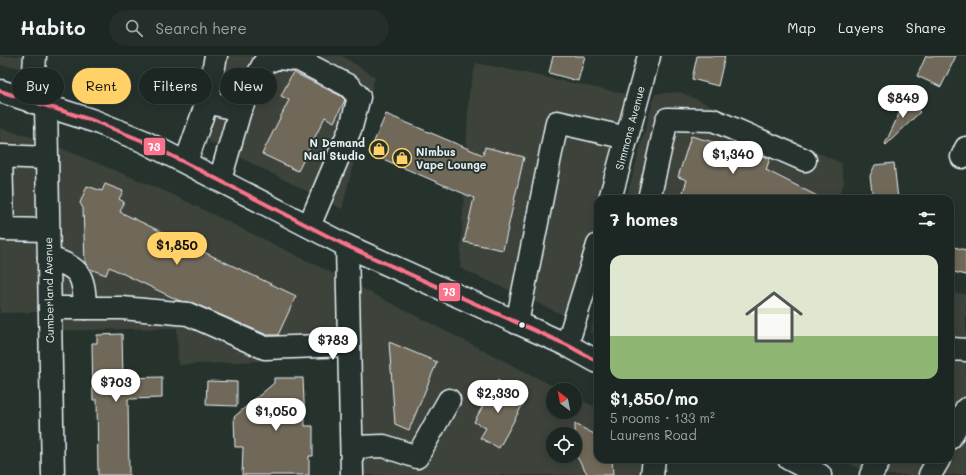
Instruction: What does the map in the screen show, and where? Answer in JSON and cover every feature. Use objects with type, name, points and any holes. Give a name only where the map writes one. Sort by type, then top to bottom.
[{"type":"street","name":"Cumberland Avenue","points":[[35,56],[36,68]]},
{"type":"street","points":[[212,76],[216,56]]},
{"type":"street","name":"Simmons Avenue","points":[[611,195],[649,56]]},
{"type":"street","points":[[220,180],[240,110],[264,63],[277,58],[299,60],[348,86],[359,97],[351,127],[309,226]]},
{"type":"street","points":[[0,91],[12,95]]},
{"type":"street","points":[[212,103],[240,110]]},
{"type":"street","name":"Cumberland Avenue","points":[[39,104],[47,158],[53,475]]},
{"type":"street","points":[[42,104],[113,129],[186,162],[347,246],[567,345],[594,360]]},
{"type":"street","points":[[186,162],[206,104]]},
{"type":"street","points":[[650,195],[668,119],[713,120],[805,160]]},
{"type":"street","points":[[517,323],[557,122],[628,134],[663,138]]},
{"type":"street","points":[[47,158],[0,156],[3,229],[48,230]]},
{"type":"street","points":[[347,246],[352,475]]},
{"type":"street","points":[[49,258],[68,264],[80,275],[84,286],[85,308]]},
{"type":"street","points":[[567,345],[594,259]]},
{"type":"street","points":[[50,308],[122,308],[188,314],[265,348],[349,345]]},
{"type":"street","points":[[954,349],[966,350]]},
{"type":"street","points":[[352,447],[384,446],[417,457],[448,400]]},
{"type":"street","points":[[954,431],[966,409]]},
{"type":"street","points":[[652,475],[654,463]]},
{"type":"street","points":[[797,463],[820,475]]},
{"type":"street","points":[[871,475],[878,463]]},
{"type":"street","points":[[930,475],[937,463]]},
{"type":"shaded area","points":[[0,56],[23,56],[22,68],[0,65]]},
{"type":"shaded area","points":[[223,56],[342,56],[375,77],[342,209],[208,141],[220,73],[220,104],[277,104],[277,68],[221,68]]},
{"type":"shaded area","points":[[476,63],[630,95],[604,195],[594,195],[594,234],[572,319],[460,268],[469,93]]},
{"type":"shaded area","points":[[680,92],[841,163],[844,184],[838,195],[627,195],[655,94]]},
{"type":"shaded area","points":[[0,128],[41,140],[167,192],[324,269],[547,383],[546,383],[546,419],[582,419],[582,400],[594,406],[594,463],[649,463],[650,475],[349,475],[343,357],[178,365],[177,328],[40,331],[40,312],[0,313]]},
{"type":"shaded area","points":[[954,293],[966,294],[966,475],[870,475],[848,463],[954,463]]},
{"type":"shaded area","points":[[594,318],[594,334],[590,332]]},
{"type":"building","points":[[553,56],[585,56],[578,81],[549,73]]},
{"type":"building","points":[[697,56],[725,56],[718,86],[692,79]]},
{"type":"building","points":[[926,56],[956,56],[941,87],[917,76]]},
{"type":"building","points":[[293,72],[341,96],[345,100],[334,122],[325,117],[298,171],[262,154],[289,100],[281,96]]},
{"type":"building","points":[[906,99],[920,112],[886,145],[885,144]]},
{"type":"building","points":[[386,114],[483,155],[485,147],[524,157],[503,250],[464,242],[474,198],[369,153]]},
{"type":"building","points":[[691,136],[770,158],[766,170],[815,195],[682,195],[687,180],[678,177]]},
{"type":"building","points":[[894,163],[898,195],[872,195],[870,176],[875,165]]},
{"type":"building","points":[[105,184],[123,191],[119,199],[124,202],[120,212],[296,296],[278,335],[267,335],[193,303],[180,301],[109,267],[106,275],[90,269],[85,262],[83,208],[80,203],[87,186],[102,191]]},
{"type":"building","points":[[954,247],[966,250],[966,275],[954,272]]},
{"type":"building","points":[[122,334],[123,378],[162,377],[162,398],[128,399],[129,475],[98,475],[97,400],[93,400],[92,343],[97,343],[97,335]]},
{"type":"building","points":[[389,342],[437,362],[409,430],[395,424]]},
{"type":"building","points":[[274,378],[303,378],[305,426],[313,426],[313,456],[309,456],[309,475],[242,475],[243,447],[235,447],[234,417],[274,383]]},
{"type":"building","points":[[497,380],[518,392],[514,400],[523,404],[499,448],[480,438],[486,428],[474,422]]},
{"type":"building","points":[[207,381],[237,382],[237,406],[206,405]]},
{"type":"building","points":[[582,428],[594,434],[594,463],[612,463],[613,475],[588,475],[581,463],[582,463]]},
{"type":"transit line","name":"73","points":[[0,91],[94,121],[143,141],[347,246],[567,345],[594,360]]},
{"type":"place","name":"N Demand Nail Studio","points":[[379,149]]},
{"type":"place","name":"Nimbus Vape Lounge","points":[[402,158]]}]
